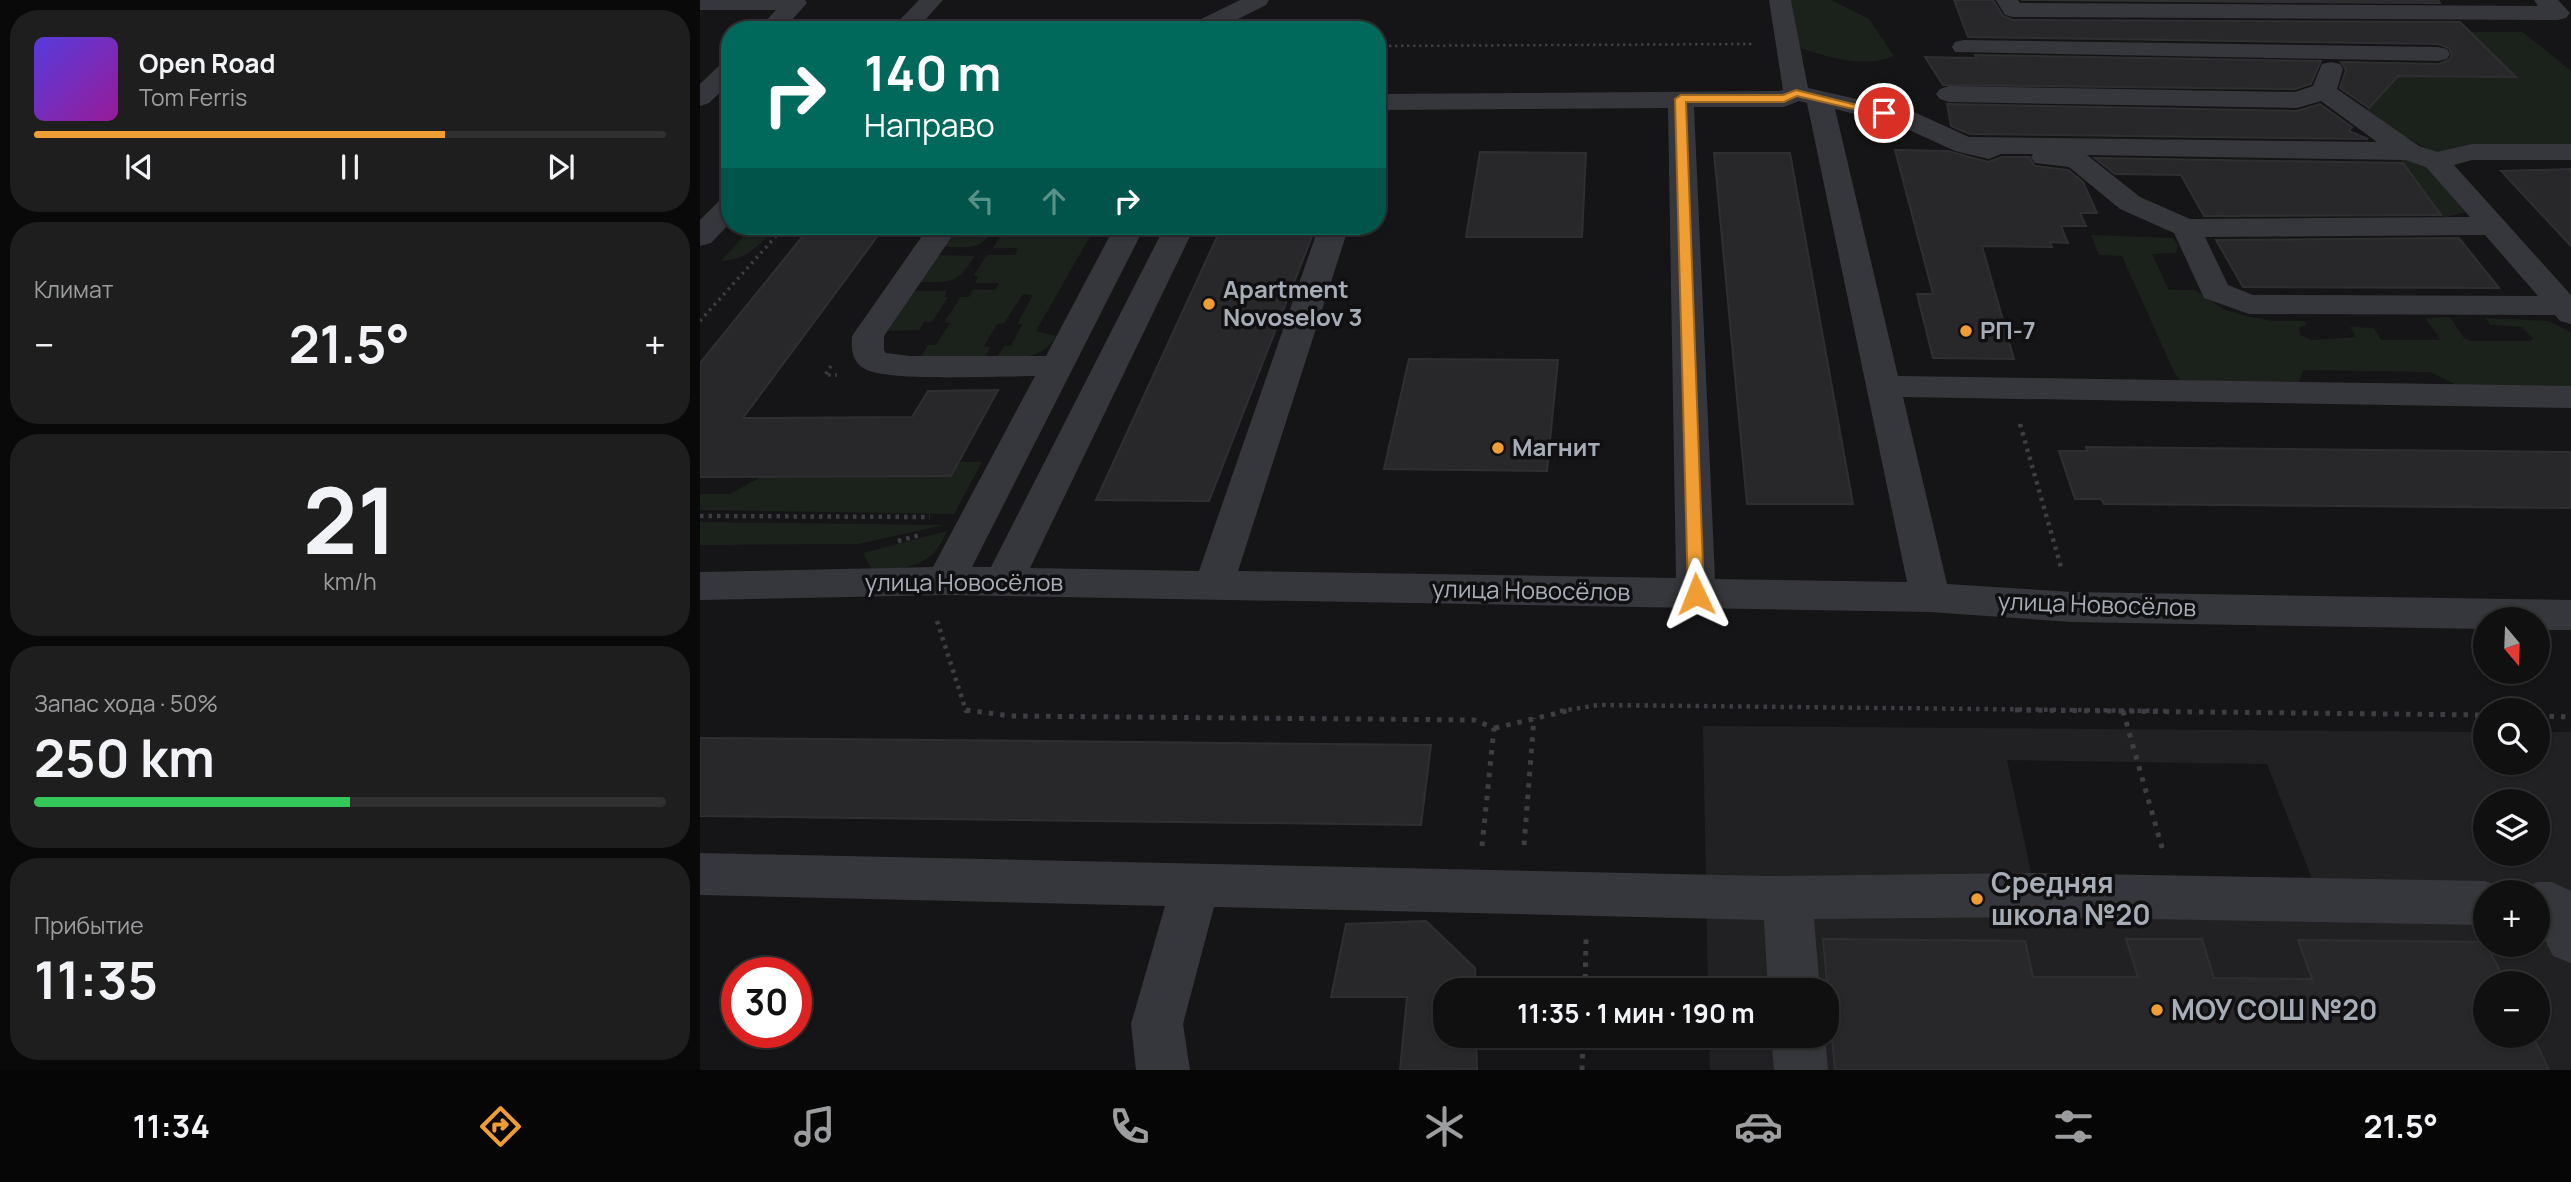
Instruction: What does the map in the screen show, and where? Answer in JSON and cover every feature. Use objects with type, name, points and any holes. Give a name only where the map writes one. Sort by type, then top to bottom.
[{"type":"street","points":[[911,21],[932,0]]},
{"type":"street","points":[[1215,21],[1258,0]]},
{"type":"street","points":[[1780,0],[1885,386],[1930,597]]},
{"type":"street","points":[[2007,0],[2013,10],[2279,6],[2557,13],[2545,0]]},
{"type":"street","points":[[704,6],[796,3],[778,21]]},
{"type":"street","points":[[1949,94],[2297,100],[2323,91],[2332,71],[2321,52],[2279,6]]},
{"type":"street","points":[[1964,47],[2438,54]]},
{"type":"street","points":[[700,98],[721,78]]},
{"type":"street","points":[[2323,91],[2409,152],[2436,161],[2568,310]]},
{"type":"street","points":[[1386,102],[1784,99],[1808,96],[1905,118],[1965,145],[2000,154],[2076,159],[2130,203],[2186,228],[2491,226]]},
{"type":"street","points":[[1681,99],[1696,594]]},
{"type":"street","points":[[1965,145],[2409,152]]},
{"type":"street","points":[[2436,161],[2472,152],[2571,152]]},
{"type":"street","points":[[700,237],[721,215]]},
{"type":"street","points":[[2186,228],[2215,291],[2249,304],[2568,310]]},
{"type":"street","points":[[938,235],[867,336],[867,352],[876,362],[910,366],[1057,366]]},
{"type":"street","points":[[939,581],[1125,235]]},
{"type":"street","points":[[1003,582],[1176,235]]},
{"type":"street","points":[[1214,585],[1331,235]]},
{"type":"street","points":[[1885,386],[2571,397]]},
{"type":"street","name":"улица Новосёлов","points":[[700,586],[939,581],[1214,585],[1930,597],[2072,607],[2571,615]]},
{"type":"street","points":[[700,874],[1787,898],[2022,895],[2473,903]]},
{"type":"street","points":[[1163,1070],[1157,1024],[1195,886]]},
{"type":"street","points":[[1787,898],[1793,978]]},
{"type":"street","points":[[2550,904],[2571,940]]},
{"type":"street","points":[[1799,1048],[1801,1070]]},
{"type":"path","points":[[1386,46],[1759,44]]},
{"type":"path","points":[[700,321],[777,235]]},
{"type":"path","points":[[2020,423],[2072,607]]},
{"type":"path","points":[[700,516],[938,517]]},
{"type":"path","points":[[886,543],[924,534]]},
{"type":"path","points":[[939,581],[925,596],[932,607],[966,711],[1011,716],[1474,720],[1494,728],[1599,705],[2473,715]]},
{"type":"path","points":[[2123,711],[2176,897]]},
{"type":"path","points":[[2550,716],[2571,716]]},
{"type":"path","points":[[1499,891],[1535,718]]},
{"type":"path","points":[[1494,728],[1499,891]]},
{"type":"path","points":[[1582,1070],[1583,1048]]},
{"type":"shaded area","points":[[1791,0],[1831,0],[1869,19],[1894,56],[1859,62],[1800,48]]},
{"type":"shaded area","points":[[2470,32],[2523,32],[2571,71],[2571,147],[2439,155],[2363,114],[2398,76],[2515,76]]},
{"type":"shaded area","points":[[2419,158],[2472,210],[2447,217],[2419,213],[2413,177],[2400,159]]},
{"type":"shaded area","points":[[951,235],[989,235],[975,246],[945,247]]},
{"type":"shaded area","points":[[1001,235],[1091,235],[1036,331],[1056,336],[1051,344],[1031,356],[997,357],[1004,346],[1011,346],[1022,324],[1017,324],[1033,295],[1023,294],[1004,323],[997,324],[984,346],[991,347],[985,357],[921,357],[928,345],[936,345],[950,323],[944,322],[961,297],[969,297],[973,289],[995,290],[999,283],[975,283],[978,277],[974,275],[987,255],[1015,255],[1018,248],[993,248]]},
{"type":"shaded area","points":[[2091,235],[2173,238],[2178,245],[2176,253],[2152,254],[2169,290],[2195,290],[2223,309],[2246,316],[2273,321],[2304,321],[2307,324],[2299,328],[2300,335],[2312,340],[2356,337],[2350,327],[2374,328],[2381,340],[2441,340],[2425,318],[2450,317],[2464,338],[2471,341],[2530,341],[2533,339],[2522,327],[2490,325],[2486,318],[2548,321],[2571,332],[2571,391],[2469,391],[2430,372],[2303,370],[2297,389],[2185,386],[2174,372],[2122,256],[2099,255]]},
{"type":"shaded area","points":[[767,236],[747,254],[721,261],[743,237]]},
{"type":"shaded area","points":[[937,255],[975,256],[958,277],[940,282],[920,282]]},
{"type":"shaded area","points":[[910,291],[947,291],[944,297],[948,297],[932,322],[924,322],[919,330],[885,331]]},
{"type":"shaded area","points":[[958,462],[982,462],[954,514],[700,510],[700,494],[730,494],[761,477],[951,476]]},
{"type":"shaded area","points":[[700,522],[944,525],[858,544],[700,545]]},
{"type":"shaded area","points":[[947,531],[934,552],[908,567],[872,570],[863,553]]},
{"type":"shaded area","name":"Средняя школа №20","points":[[1703,726],[2473,732],[2473,775],[2550,775],[2550,732],[2571,732],[2571,1070],[2549,1070],[2539,1048],[2550,1048],[2550,971],[2501,971],[2494,957],[2550,957],[2550,880],[2473,880],[2473,942],[2299,940],[2312,979],[2214,978],[2202,939],[2127,939],[2138,977],[2033,977],[2024,941],[1824,939],[1827,978],[1708,978]],"holes":[[[2007,760],[2267,764],[2320,899],[2036,895]]]},
{"type":"shaded area","name":"Средняя школа №20","points":[[1709,1048],[1833,1048],[1835,1070],[1710,1070]]},
{"type":"building","points":[[1954,0],[1993,0],[2003,16],[2013,20],[2460,22],[2516,77],[2398,76],[2369,108],[2340,88],[2346,70],[2341,62],[2439,64],[2449,60],[2452,55],[2449,48],[2438,44],[1968,37]]},
{"type":"building","points":[[2021,0],[2438,0],[2440,3]]},
{"type":"building","points":[[1975,55],[2321,61],[2311,84],[2295,89],[1943,85],[1925,57],[1976,58]]},
{"type":"building","points":[[1947,104],[2297,111],[2320,104],[2352,127],[2349,131],[2368,139],[1970,134],[1951,126]]},
{"type":"building","points":[[1895,150],[1948,151],[1988,162],[2002,157],[2029,157],[2035,166],[2068,170],[2083,182],[2097,213],[2080,213],[2086,226],[2061,226],[2068,243],[2050,242],[2052,247],[1982,246],[2014,359],[1933,358],[1917,294],[1933,294]]},
{"type":"building","points":[[1480,152],[1586,153],[1582,237],[1466,237]]},
{"type":"building","points":[[1714,153],[1790,153],[1853,504],[1747,504]]},
{"type":"building","points":[[2095,158],[2403,163],[2441,215],[2204,216],[2181,175],[2115,174]]},
{"type":"building","points":[[2571,169],[2571,246],[2501,171]]},
{"type":"building","points":[[804,235],[878,235],[743,418],[912,417],[928,391],[998,390],[951,476],[700,477],[700,363]]},
{"type":"building","points":[[1218,235],[1312,235],[1209,501],[1096,500]]},
{"type":"building","points":[[2459,238],[2499,288],[2243,287],[2216,240]]},
{"type":"building","points":[[1409,359],[1558,360],[1547,471],[1384,469]]},
{"type":"building","points":[[2086,447],[2571,452],[2571,508],[2104,504],[2101,499],[2075,499],[2059,451],[2087,451]]},
{"type":"building","points":[[700,738],[1431,745],[1421,825],[700,816]]},
{"type":"building","points":[[1426,921],[1475,968],[1475,978],[1433,978],[1433,1048],[1476,1048],[1477,1069],[1400,1070],[1407,997],[1331,997],[1346,924]]},
{"type":"building","name":"МОУ СОШ №20","points":[[1823,939],[2025,941],[2033,977],[2138,977],[2126,939],[2202,939],[2214,978],[2312,979],[2298,940],[2473,942],[2473,957],[2493,957],[2500,971],[2473,971],[2473,1048],[2539,1048],[2549,1070],[1835,1070],[1833,1048],[1839,1048],[1839,978],[1827,978]]},
{"type":"place","name":"Apartment Novoselov 3","points":[[1209,304]]},
{"type":"place","name":"РП-7","points":[[1966,331]]},
{"type":"place","name":"Магнит","points":[[1498,448]]},
{"type":"place","name":"Средняя школа №20","points":[[1977,899]]},
{"type":"place","name":"МОУ СОШ №20","points":[[2157,1010]]},
{"type":"route","points":[[1696,594],[1681,99],[1784,99],[1796,93],[1884,113]]}]
